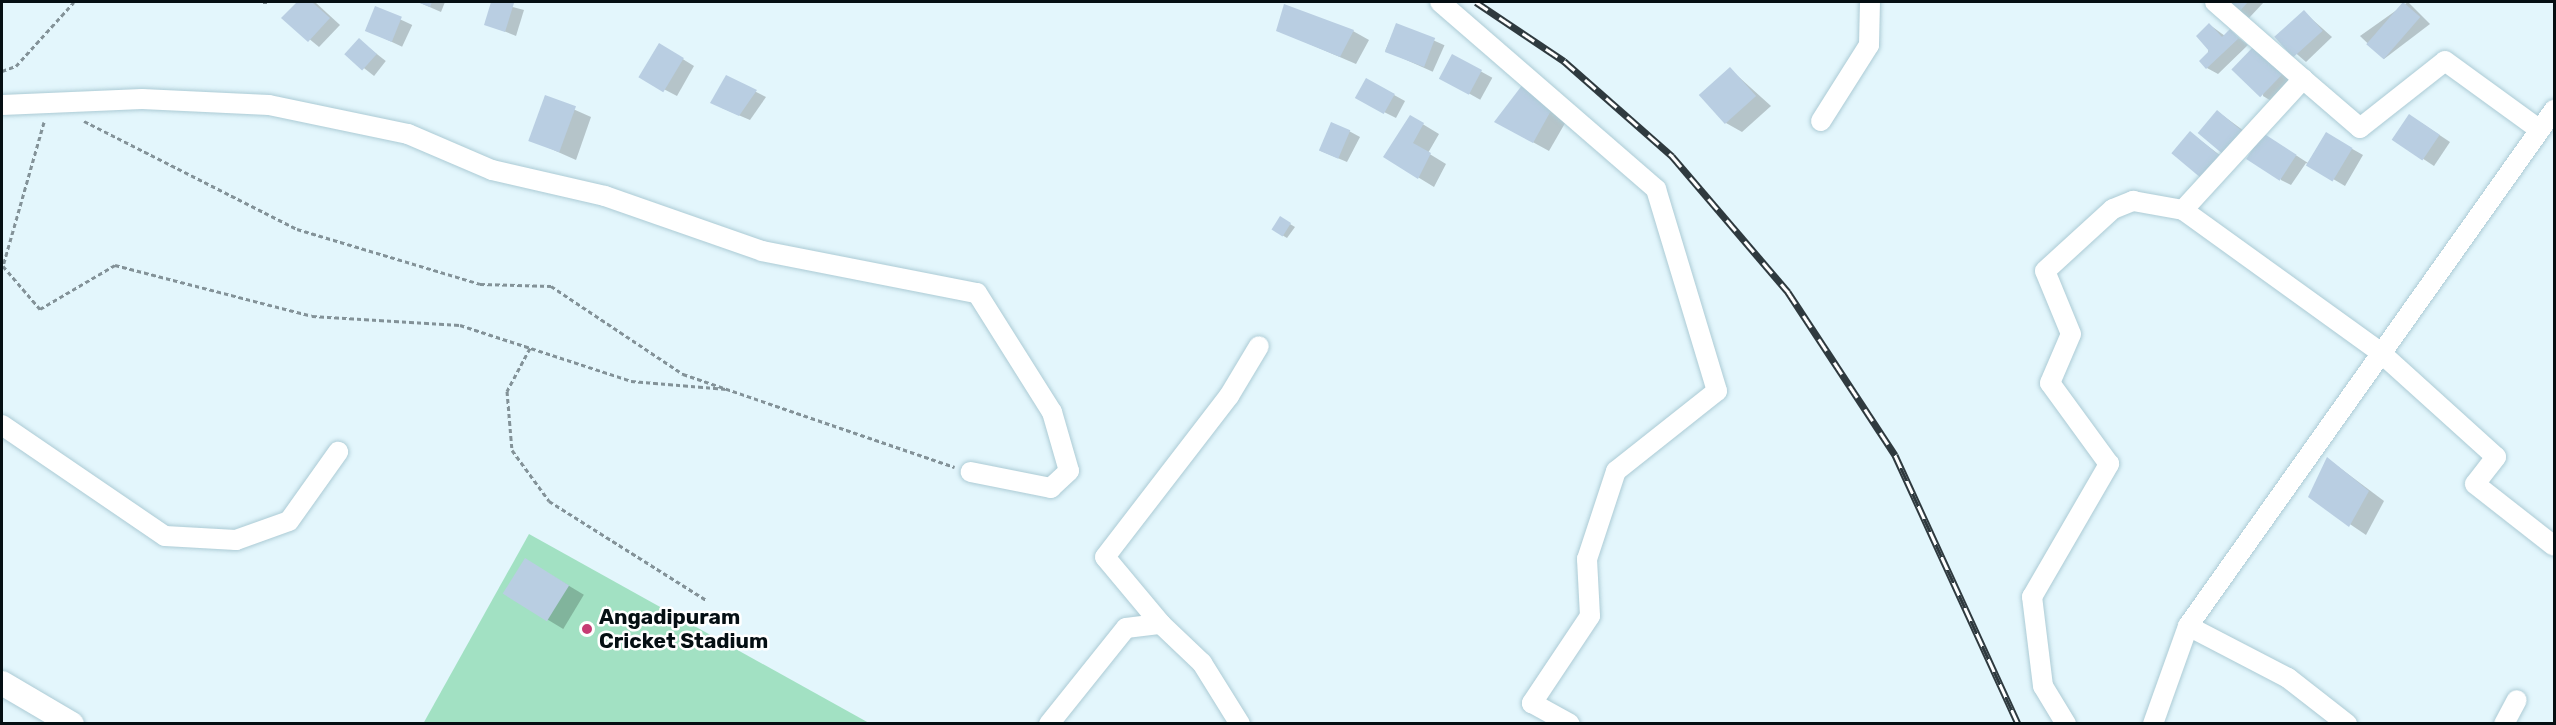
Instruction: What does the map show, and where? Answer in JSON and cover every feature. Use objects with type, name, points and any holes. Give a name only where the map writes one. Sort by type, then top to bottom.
[{"type":"street","points":[[1440,2],[1656,189],[1718,390],[1616,471],[1587,559],[1590,616],[1532,703],[1570,723]]},
{"type":"street","points":[[1821,121],[1869,45],[1870,2]]},
{"type":"street","points":[[2215,2],[2360,128],[2445,61],[2540,130]]},
{"type":"street","points":[[2183,210],[2303,79]]},
{"type":"street","points":[[2,105],[142,99],[269,105],[408,134],[492,170],[605,196],[762,251],[977,293],[1052,412],[1069,471],[1051,488],[999,482],[971,472]]},
{"type":"street","points":[[2153,723],[2188,626],[2554,110]]},
{"type":"street","points":[[2066,723],[2043,686],[2032,597],[2109,464],[2049,383],[2071,334],[2045,271],[2113,209],[2133,201],[2183,210],[2381,353],[2496,457],[2475,484],[2554,546]]},
{"type":"street","points":[[1240,723],[1202,663],[1161,624],[1105,557],[1229,396],[1259,346]]},
{"type":"street","points":[[2,425],[165,536],[236,540],[289,521],[338,452]]},
{"type":"street","points":[[1048,723],[1126,628],[1161,624]]},
{"type":"street","points":[[2188,626],[2288,678],[2347,723]]},
{"type":"street","points":[[2,683],[72,723]]},
{"type":"street","points":[[2504,723],[2517,700]]},
{"type":"path","points":[[2,71],[16,66],[74,2]]},
{"type":"path","points":[[263,2],[269,2]]},
{"type":"path","points":[[50,103],[3,266],[40,309],[115,265],[312,316],[460,325],[631,381],[727,389]]},
{"type":"path","points":[[81,119],[297,229],[480,284],[551,286],[683,374],[971,472]]},
{"type":"path","points":[[530,348],[507,391],[512,450],[549,501],[706,600]]},
{"type":"green space","name":"Angadipuram Cricket Stadium","points":[[529,534],[869,723],[423,724]]},
{"type":"building","points":[[297,2],[312,2],[330,18],[308,42],[281,18]]},
{"type":"building","points":[[417,2],[432,2],[430,7]]},
{"type":"building","points":[[491,2],[514,3],[505,32],[484,25]]},
{"type":"building","points":[[2226,2],[2248,2],[2238,13]]},
{"type":"building","points":[[2403,2],[2420,17],[2384,59],[2366,44]]},
{"type":"building","points":[[1284,4],[1354,30],[1340,57],[1276,31]]},
{"type":"building","points":[[375,6],[402,17],[392,42],[365,31]]},
{"type":"building","points":[[2304,10],[2323,31],[2293,58],[2274,37]]},
{"type":"building","points":[[1396,23],[1435,38],[1424,67],[1385,52]]},
{"type":"building","points":[[2209,23],[2222,37],[2230,29],[2239,38],[2206,69],[2199,61],[2209,51],[2196,36]]},
{"type":"building","points":[[359,38],[377,54],[362,70],[344,54]]},
{"type":"building","points":[[659,43],[684,58],[663,92],[638,77]]},
{"type":"building","points":[[2255,45],[2284,73],[2260,97],[2231,69]]},
{"type":"building","points":[[1452,54],[1482,70],[1469,95],[1439,79]]},
{"type":"building","points":[[1730,67],[1756,96],[1725,124],[1699,95]]},
{"type":"building","points":[[726,75],[757,90],[739,116],[710,103]]},
{"type":"building","points":[[1366,78],[1395,94],[1384,114],[1355,98]]},
{"type":"building","points":[[1523,84],[1553,107],[1533,143],[1494,122]]},
{"type":"building","points":[[545,95],[576,106],[559,152],[528,141]]},
{"type":"building","points":[[2217,110],[2242,131],[2223,154],[2198,133]]},
{"type":"building","points":[[2409,114],[2440,135],[2422,160],[2392,140]]},
{"type":"building","points":[[1410,115],[1424,123],[1413,143],[1431,153],[1418,179],[1383,157]]},
{"type":"building","points":[[1331,122],[1350,130],[1338,159],[1319,151]]},
{"type":"building","points":[[2190,131],[2220,156],[2201,178],[2171,153]]},
{"type":"building","points":[[2326,132],[2353,148],[2332,181],[2306,165]]},
{"type":"building","points":[[2263,133],[2297,155],[2280,181],[2246,159]]},
{"type":"building","points":[[1280,216],[1291,223],[1283,236],[1272,230]]},
{"type":"building","points":[[2327,457],[2369,491],[2349,527],[2308,497]]},
{"type":"building","points":[[525,558],[569,586],[547,621],[503,594]]},
{"type":"railway","points":[[1476,2],[1564,61],[1672,156],[1788,292],[1895,455],[2018,724]]},
{"type":"place","name":"Angadipuram Cricket Stadium","points":[[587,629]]}]
